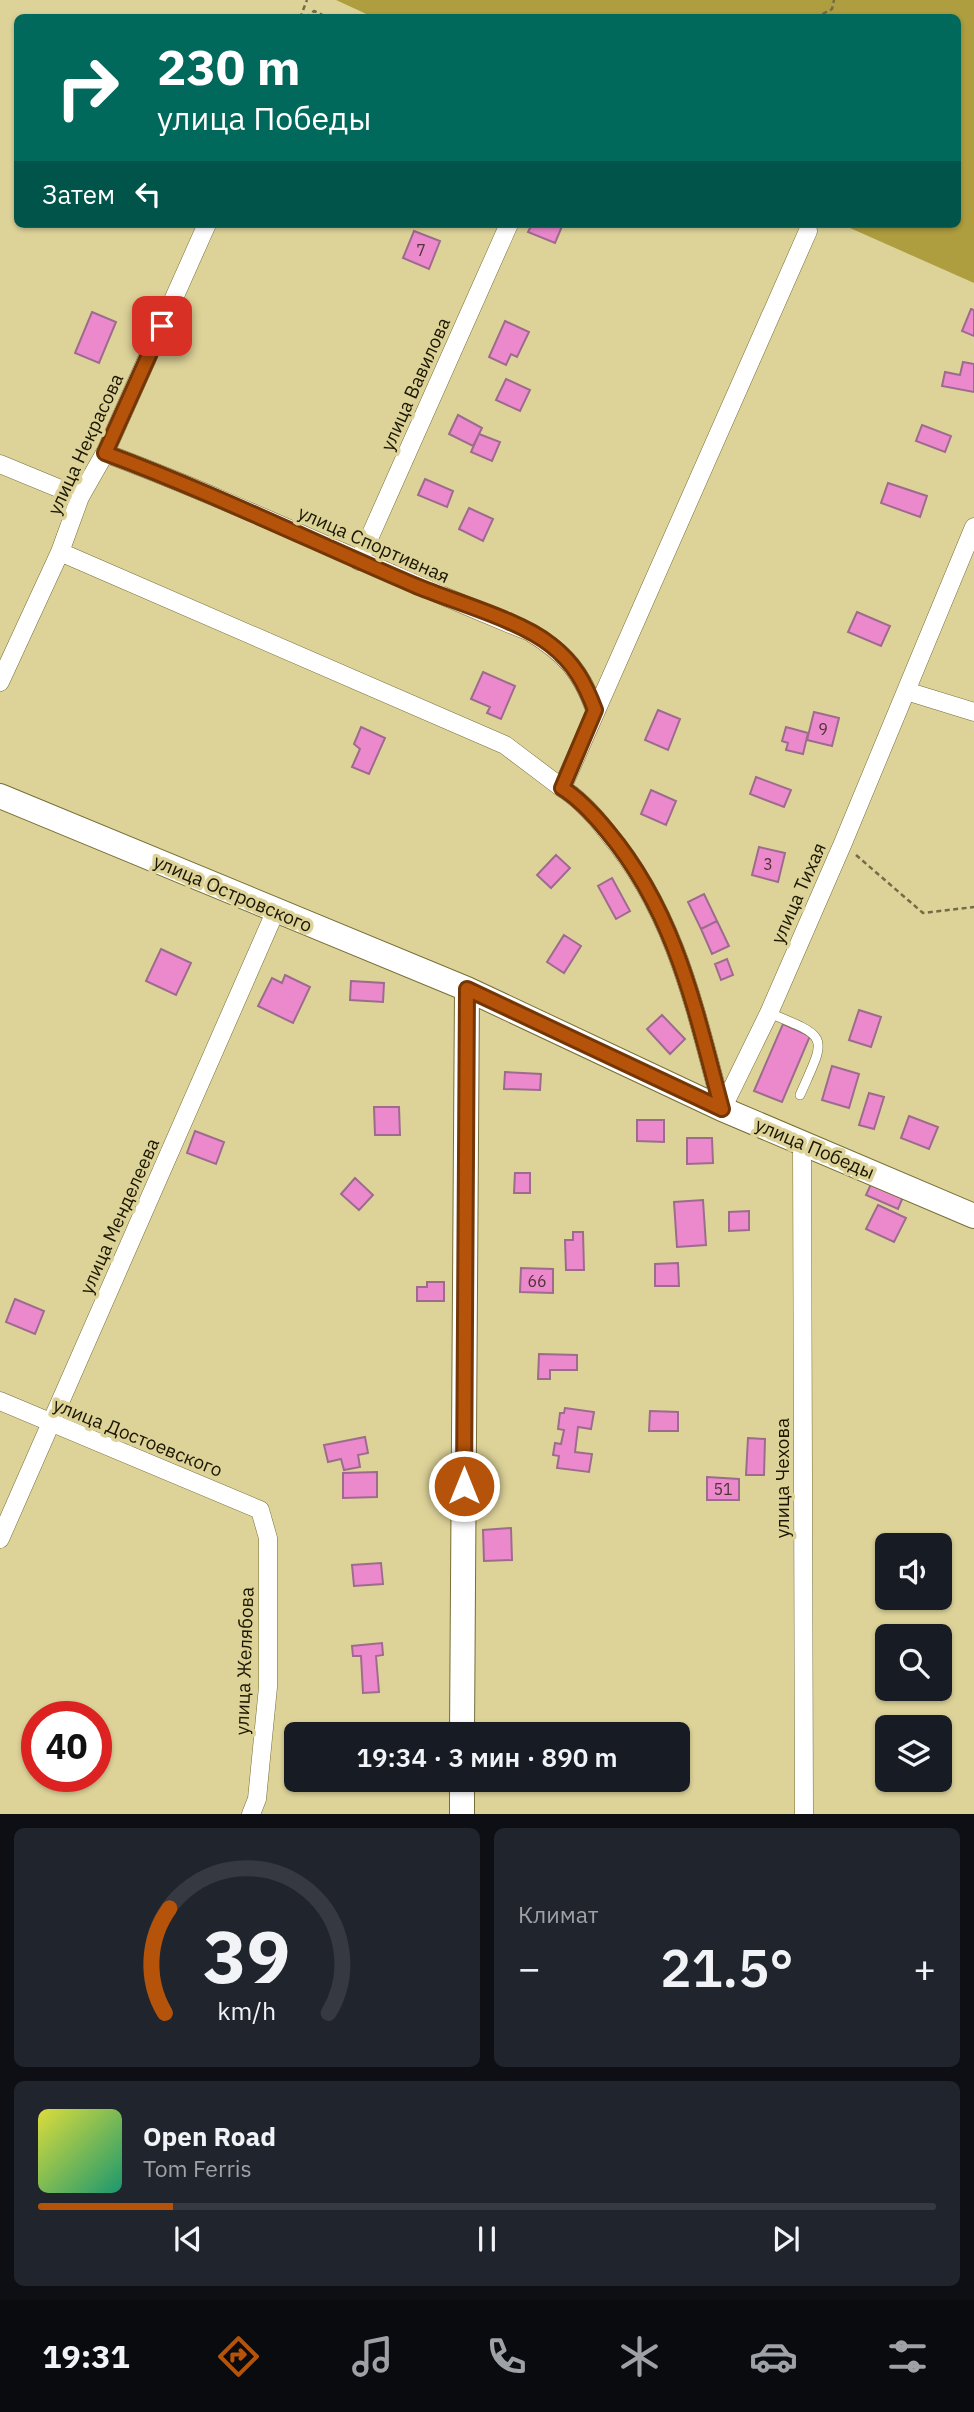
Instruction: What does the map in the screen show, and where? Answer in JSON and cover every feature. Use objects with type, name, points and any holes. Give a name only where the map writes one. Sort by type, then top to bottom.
[{"type":"main road","name":"улица Островского","points":[[0,796],[467,989]]},
{"type":"main road","name":"улица Победы","points":[[467,989],[722,1109],[974,1216]]},
{"type":"main road","points":[[463,1722],[467,989]]},
{"type":"main road","points":[[462,1792],[462,1814]]},
{"type":"street","name":"улица Некрасова","points":[[0,682],[60,552],[80,497],[105,453],[205,228]]},
{"type":"street","name":"улица Вавилова","points":[[359,561],[507,228]]},
{"type":"street","points":[[562,788],[808,231]]},
{"type":"street","name":"улица Спортивная","points":[[105,453],[182,482],[359,561],[530,632],[550,644],[585,681],[595,710]]},
{"type":"street","points":[[0,464],[80,497]]},
{"type":"street","name":"улица Тихая","points":[[722,1109],[769,1013],[843,843],[974,527]]},
{"type":"street","points":[[60,552],[505,745],[573,795],[595,816],[622,850],[648,888],[666,923],[690,991],[722,1109]]},
{"type":"street","points":[[906,691],[974,712]]},
{"type":"street","name":"улица Менделеева","points":[[0,1539],[275,911]]},
{"type":"street","name":"улица Чехова","points":[[802,1142],[804,1814]]},
{"type":"street","name":"улица Достоевского","points":[[0,1401],[260,1510]]},
{"type":"street","name":"улица Желябова","points":[[251,1814],[257,1799],[268,1687],[268,1538],[260,1510]]},
{"type":"lane","points":[[769,1013],[813,1031],[818,1038],[819,1051],[800,1095]]},
{"type":"path","points":[[823,14],[832,9],[834,0]]},
{"type":"path","points":[[843,843],[923,914],[974,907]]},
{"type":"shaded area","points":[[336,0],[974,0],[974,283],[850,228],[961,228],[961,14],[366,14]]},
{"type":"building","points":[[530,228],[561,228],[555,243],[528,232]]},
{"type":"building","points":[[414,231],[440,241],[429,269],[403,258]]},
{"type":"building","points":[[971,309],[974,310],[974,336],[962,331]]},
{"type":"building","points":[[92,312],[116,322],[99,363],[75,353]]},
{"type":"building","points":[[505,321],[529,332],[517,357],[511,354],[506,365],[489,357]]},
{"type":"building","points":[[963,362],[974,364],[974,392],[942,386],[945,372],[960,375]]},
{"type":"building","points":[[506,379],[530,390],[520,411],[496,400]]},
{"type":"building","points":[[458,415],[482,428],[473,446],[449,434]]},
{"type":"building","points":[[922,425],[951,436],[945,452],[916,441]]},
{"type":"building","points":[[479,434],[500,442],[492,461],[471,452]]},
{"type":"building","points":[[425,479],[453,491],[447,507],[418,495]]},
{"type":"building","points":[[888,483],[927,496],[920,517],[881,503]]},
{"type":"building","points":[[469,508],[493,519],[483,541],[459,529]]},
{"type":"building","points":[[857,612],[890,626],[881,646],[848,632]]},
{"type":"building","points":[[483,672],[515,686],[501,719],[487,713],[490,707],[471,699]]},
{"type":"building","points":[[658,710],[680,719],[668,750],[645,740]]},
{"type":"building","points":[[814,712],[839,718],[832,746],[807,740]]},
{"type":"building","points":[[361,727],[385,738],[369,774],[352,767],[360,749],[354,744]]},
{"type":"building","points":[[786,727],[808,733],[803,754],[786,750],[788,743],[782,741]]},
{"type":"building","points":[[756,777],[791,790],[784,807],[750,794]]},
{"type":"building","points":[[651,790],[676,801],[666,825],[641,814]]},
{"type":"building","points":[[759,847],[785,853],[778,882],[752,875]]},
{"type":"building","points":[[556,855],[570,868],[551,888],[537,875]]},
{"type":"building","points":[[612,878],[630,911],[616,919],[598,886]]},
{"type":"building","points":[[704,894],[717,921],[701,929],[688,902]]},
{"type":"building","points":[[717,921],[729,946],[712,954],[701,929]]},
{"type":"building","points":[[564,935],[581,946],[564,973],[547,962]]},
{"type":"building","points":[[161,949],[191,963],[176,995],[146,981]]},
{"type":"building","points":[[727,959],[733,975],[721,980],[715,964]]},
{"type":"building","points":[[285,975],[310,987],[293,1023],[258,1006],[272,978],[282,983]]},
{"type":"building","points":[[351,981],[384,983],[383,1002],[350,1000]]},
{"type":"building","points":[[859,1010],[881,1017],[871,1047],[849,1040]]},
{"type":"building","points":[[662,1015],[685,1039],[670,1054],[647,1029]]},
{"type":"building","points":[[783,1024],[810,1036],[782,1102],[754,1091]]},
{"type":"building","points":[[832,1066],[859,1074],[849,1108],[822,1100]]},
{"type":"building","points":[[505,1072],[541,1074],[540,1090],[504,1089]]},
{"type":"building","points":[[869,1093],[884,1097],[874,1129],[859,1125]]},
{"type":"building","points":[[374,1107],[399,1107],[400,1135],[375,1135]]},
{"type":"building","points":[[909,1116],[938,1127],[929,1149],[901,1138]]},
{"type":"building","points":[[637,1120],[664,1120],[664,1142],[637,1141]]},
{"type":"building","points":[[195,1131],[224,1142],[216,1164],[187,1153]]},
{"type":"building","points":[[687,1138],[712,1138],[713,1163],[687,1164]]},
{"type":"building","points":[[515,1173],[530,1173],[530,1193],[514,1193]]},
{"type":"building","points":[[355,1178],[373,1195],[359,1210],[341,1194]]},
{"type":"building","points":[[871,1184],[903,1197],[898,1209],[866,1195]]},
{"type":"building","points":[[703,1200],[706,1245],[677,1247],[674,1202]]},
{"type":"building","points":[[878,1205],[906,1218],[894,1242],[866,1229]]},
{"type":"building","points":[[749,1211],[749,1230],[729,1231],[729,1212]]},
{"type":"building","points":[[573,1232],[583,1232],[584,1270],[566,1270],[565,1240],[573,1240]]},
{"type":"building","points":[[678,1263],[679,1286],[655,1286],[655,1264]]},
{"type":"building","points":[[521,1268],[553,1269],[553,1293],[520,1292]]},
{"type":"building","points":[[427,1282],[444,1282],[444,1301],[417,1301],[417,1287],[427,1287]]},
{"type":"building","points":[[15,1299],[44,1311],[35,1334],[6,1322]]},
{"type":"building","points":[[539,1354],[577,1355],[577,1370],[550,1370],[550,1379],[538,1379]]},
{"type":"building","points":[[565,1408],[594,1412],[591,1429],[578,1427],[575,1452],[592,1454],[589,1472],[557,1468],[559,1456],[553,1455],[555,1443],[561,1444],[564,1430],[558,1429],[560,1413],[564,1413]]},
{"type":"building","points":[[650,1411],[678,1412],[678,1431],[649,1431]]},
{"type":"building","points":[[365,1437],[368,1453],[358,1455],[360,1467],[344,1470],[341,1459],[328,1462],[324,1445]]},
{"type":"building","points":[[748,1438],[765,1439],[764,1475],[746,1475]]},
{"type":"building","points":[[377,1472],[377,1497],[343,1498],[343,1473]]},
{"type":"building","points":[[707,1477],[739,1479],[739,1500],[707,1500]]},
{"type":"building","points":[[511,1528],[512,1560],[484,1561],[483,1530]]},
{"type":"building","points":[[381,1563],[383,1584],[354,1586],[352,1565]]},
{"type":"building","points":[[382,1643],[383,1655],[376,1656],[379,1692],[363,1693],[361,1656],[353,1656],[352,1646]]},
{"type":"route","points":[[162,326],[105,453],[182,482],[444,598],[530,632],[563,655],[585,681],[595,710],[562,788],[595,816],[622,850],[648,888],[672,935],[722,1109],[467,989],[464,1486]]}]
